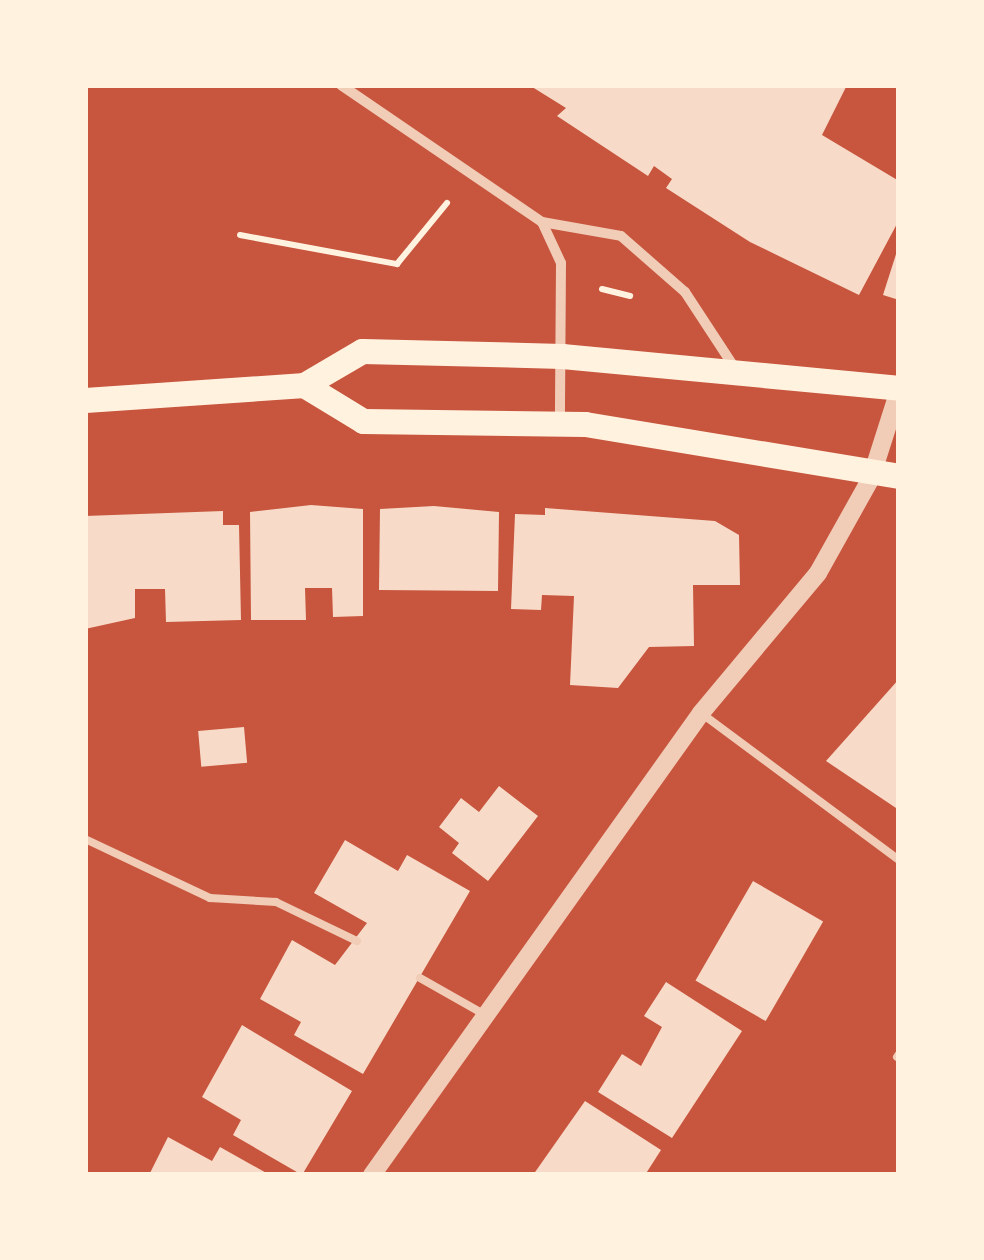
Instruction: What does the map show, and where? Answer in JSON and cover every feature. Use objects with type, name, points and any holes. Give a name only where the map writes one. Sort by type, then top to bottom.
[{"type":"main road","points":[[85,400],[304,385],[362,350],[562,356],[736,370],[899,389]]},
{"type":"main road","points":[[304,385],[363,422],[560,422],[899,476]]},
{"type":"street","points":[[341,85],[474,169],[542,222],[561,263],[560,422]]},
{"type":"street","points":[[542,222],[621,236],[685,292],[736,370]]},
{"type":"street","points":[[378,1173],[480,1012],[701,713],[818,573],[873,472],[899,389]]},
{"type":"lane","points":[[701,713],[899,860]]},
{"type":"lane","points":[[85,839],[210,898],[276,902],[356,941]]},
{"type":"lane","points":[[420,978],[480,1012]]},
{"type":"path","points":[[240,235],[397,264],[474,169]]},
{"type":"building","points":[[529,85],[847,85],[822,135],[899,181],[899,220],[859,295],[750,242],[666,188],[672,179],[654,166],[648,176],[557,116],[566,108]]},
{"type":"building","points":[[899,248],[899,300],[883,295]]},
{"type":"building","points":[[311,505],[363,509],[363,616],[333,617],[332,588],[305,588],[306,620],[251,620],[250,512]]},
{"type":"building","points":[[434,506],[499,512],[498,591],[379,590],[380,509]]},
{"type":"building","points":[[545,508],[715,521],[739,535],[740,585],[693,585],[694,646],[649,647],[618,688],[570,685],[574,596],[542,595],[541,610],[511,609],[515,514],[545,515]]},
{"type":"building","points":[[223,511],[223,525],[239,525],[241,620],[166,622],[165,589],[135,589],[135,618],[85,629],[85,516]]},
{"type":"building","points":[[899,679],[899,810],[826,761]]},
{"type":"building","points":[[244,727],[247,763],[201,767],[198,731]]},
{"type":"building","points":[[499,786],[538,816],[488,881],[452,853],[459,843],[439,827],[461,798],[479,812]]},
{"type":"building","points":[[345,840],[398,871],[407,855],[470,891],[363,1074],[294,1035],[301,1022],[260,999],[292,940],[335,965],[367,923],[314,893]]},
{"type":"building","points":[[753,881],[823,922],[766,1021],[696,981]]},
{"type":"building","points":[[666,982],[742,1031],[672,1138],[598,1092],[622,1054],[641,1066],[662,1027],[644,1016]]},
{"type":"building","points":[[242,1025],[352,1091],[302,1175],[233,1135],[241,1120],[202,1097]]},
{"type":"building","points":[[585,1101],[661,1150],[645,1175],[533,1175]]},
{"type":"building","points":[[168,1137],[212,1161],[220,1147],[270,1175],[139,1175],[150,1173]]}]
